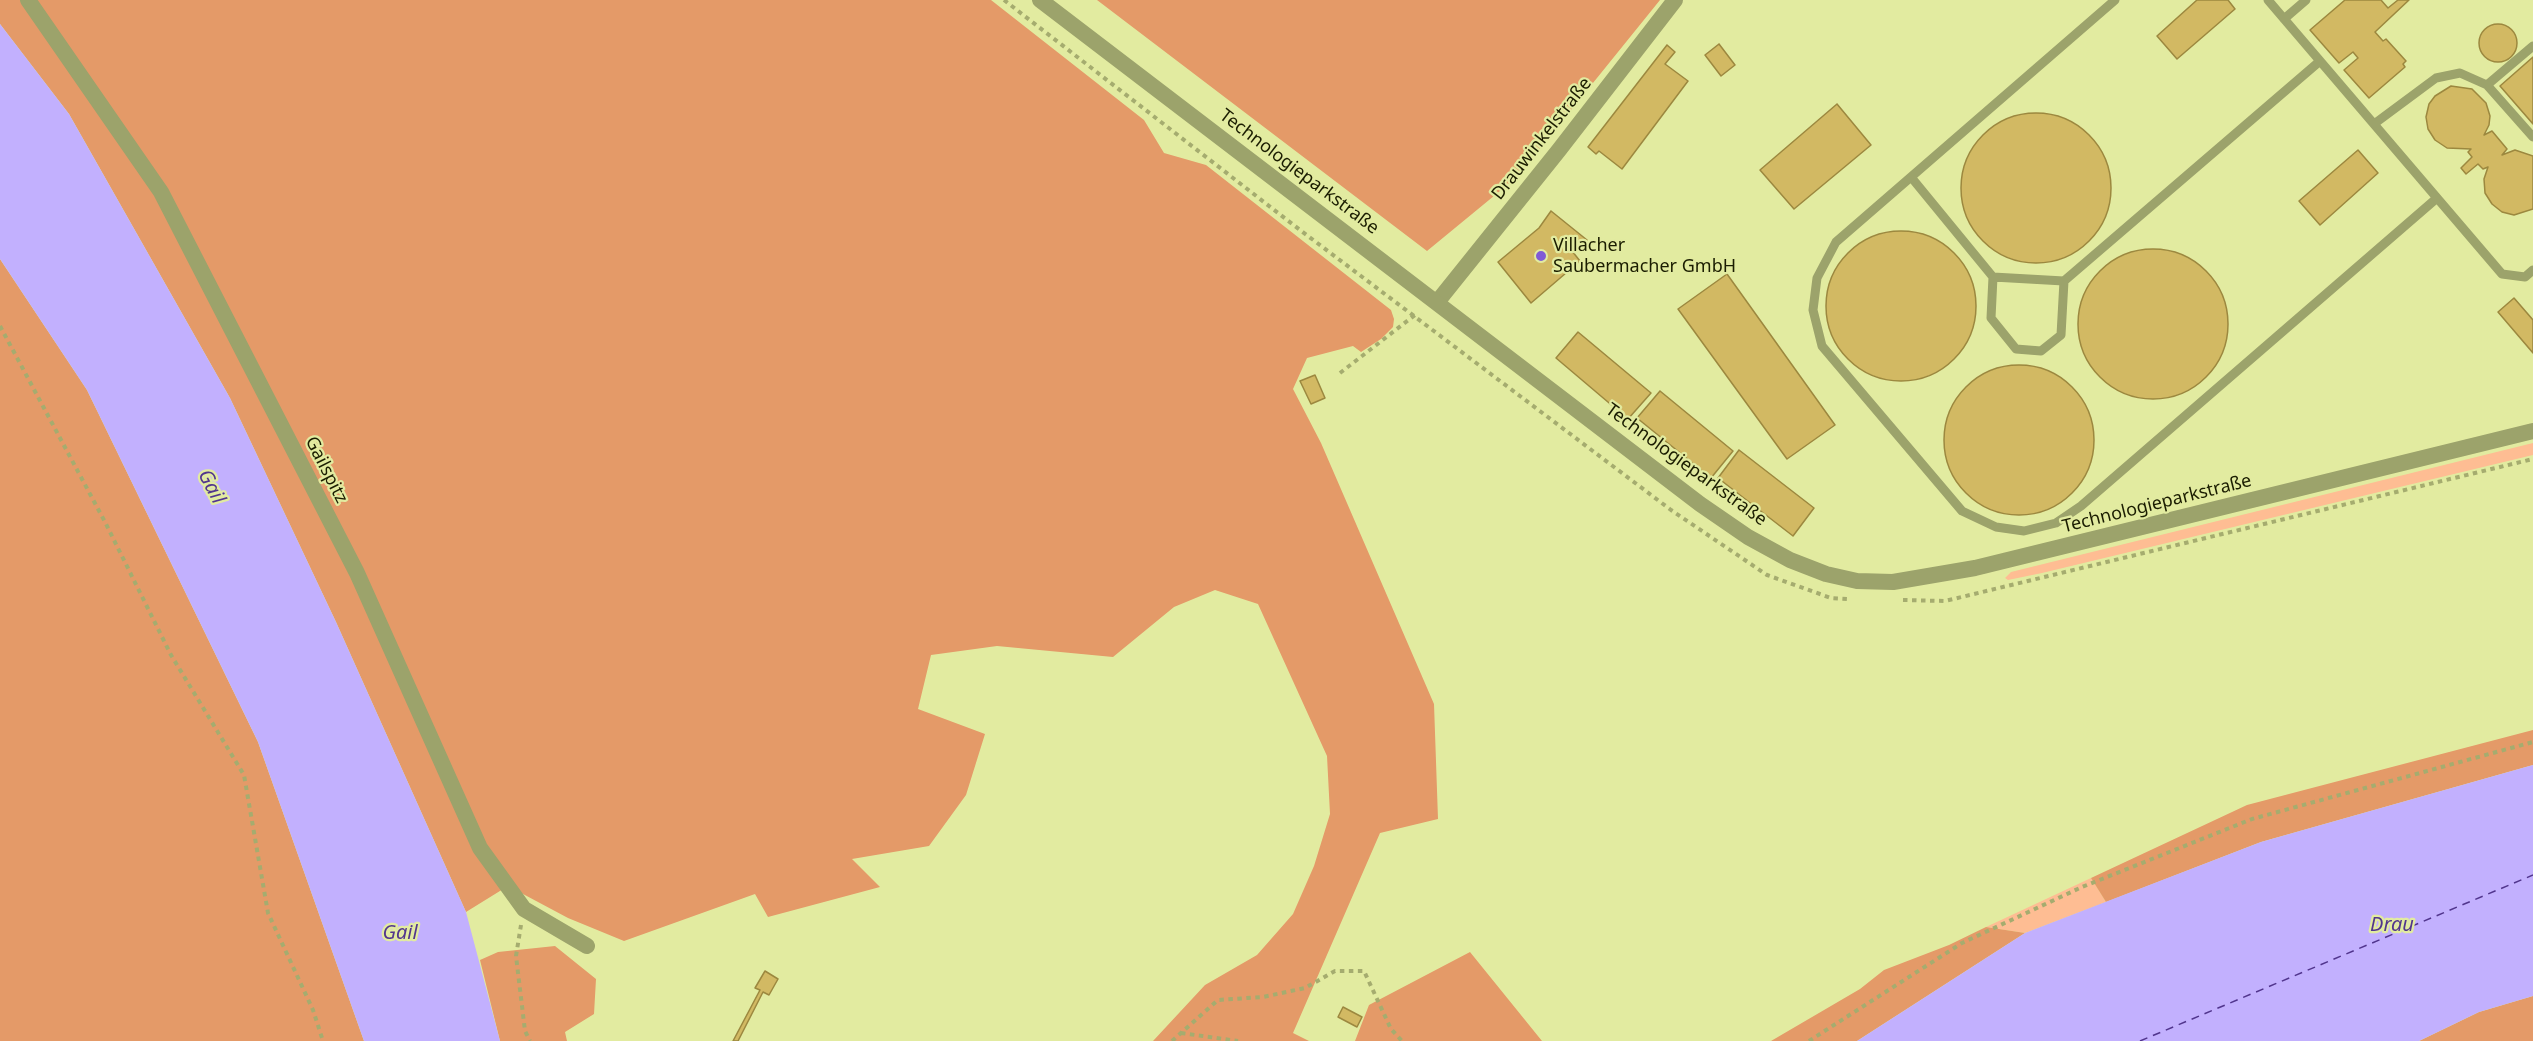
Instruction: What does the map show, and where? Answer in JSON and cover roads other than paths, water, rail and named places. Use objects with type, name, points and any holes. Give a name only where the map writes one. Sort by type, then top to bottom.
[{"type":"street","name":"Gailspitz","points":[[28,0],[161,192],[357,573],[480,848],[524,909],[587,946]]},
{"type":"street","name":"Technologieparkstraße","points":[[1040,0],[1438,301],[1700,504],[1748,537],[1790,560],[1826,574],[1857,581],[1893,582],[1975,568],[2533,431]]},
{"type":"street","name":"Drauwinkelstraße","points":[[1438,301],[1675,0]]},
{"type":"lane","points":[[2115,0],[1836,242],[1816,279],[1813,310],[1822,346],[1962,511],[1996,527],[2024,531],[2056,522],[2081,506],[2437,198]]},
{"type":"lane","points":[[2268,0],[2502,274],[2525,277],[2533,270]]},
{"type":"lane","points":[[2284,19],[2306,0]]},
{"type":"lane","points":[[2487,85],[2533,46]]},
{"type":"lane","points":[[1993,277],[2064,281],[2320,61]]},
{"type":"lane","points":[[2374,124],[2436,78],[2460,73],[2487,85],[2533,137]]},
{"type":"lane","points":[[1911,177],[1993,277],[1991,318],[2016,349],[2041,351],[2061,335],[2064,281]]},
{"type":"water","name":"Gail","points":[[0,24],[69,114],[230,398],[336,622],[466,912],[500,1041],[364,1041],[258,742],[87,390],[0,259]]},
{"type":"water","name":"Drau","points":[[2533,765],[2533,996],[2479,1012],[2419,1041],[1857,1041],[2025,933],[2261,842]]},
{"type":"place","name":"Villacher Saubermacher GmbH","points":[[1541,256]]}]
